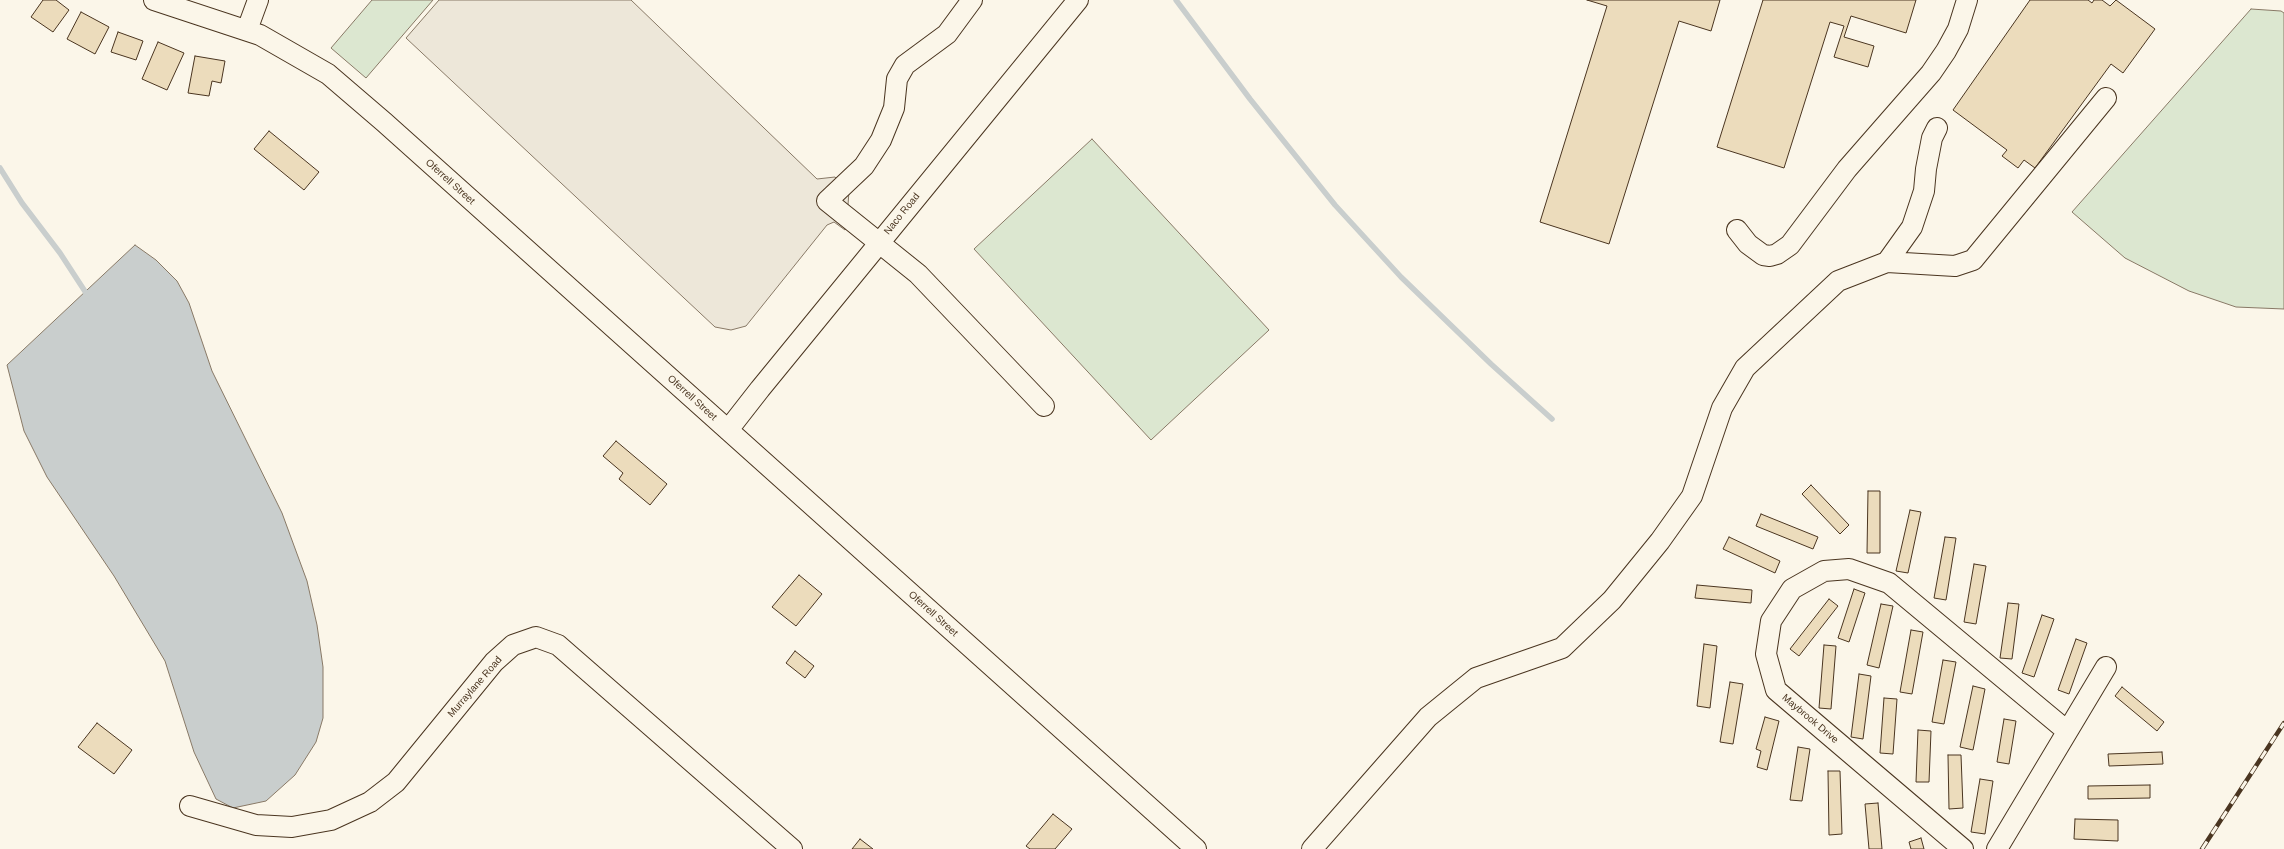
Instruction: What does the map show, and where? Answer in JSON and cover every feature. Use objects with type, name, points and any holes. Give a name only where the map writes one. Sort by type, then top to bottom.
[{"type":"street","name":"Oferrell Street","points":[[154,0],[260,35],[333,79],[1196,849]]},
{"type":"street","points":[[247,30],[258,0]]},
{"type":"street","points":[[972,0],[947,34],[905,65],[897,79],[894,108],[881,140],[864,166],[827,201],[878,244],[918,274],[1044,406]]},
{"type":"street","name":"Naco Road","points":[[728,430],[760,388],[1078,0]]},
{"type":"street","points":[[1737,230],[1748,244],[1763,255],[1770,256],[1777,254],[1790,245],[1843,174],[1931,73],[1958,29],[1967,0]]},
{"type":"street","points":[[1312,849],[1428,717],[1476,678],[1562,648],[1612,600],[1660,541],[1692,496],[1722,408],[1745,368],[1838,281],[1888,262],[1955,266],[1973,260],[2106,98]]},
{"type":"street","points":[[1888,262],[1912,227],[1924,191],[1926,169],[1932,138],[1937,128]]},
{"type":"street","name":"Maybrook Drive","points":[[1963,849],[1776,690],[1766,654],[1771,621],[1792,589],[1824,571],[1849,569],[1889,583],[2067,731]]},
{"type":"street","name":"Murraylane Road","points":[[190,806],[256,825],[292,827],[330,820],[370,802],[396,782],[494,662],[513,645],[536,637],[558,645],[792,849]]},
{"type":"street","points":[[1997,849],[2106,668]]},
{"type":"green space","points":[[372,0],[433,0],[366,78],[331,48]]},
{"type":"green space","points":[[2251,9],[2281,11],[2284,13],[2284,309],[2236,307],[2189,291],[2125,258],[2072,212]]},
{"type":"green space","points":[[1092,139],[1269,330],[1151,440],[974,249]]},
{"type":"shaded area","points":[[439,0],[631,0],[817,179],[835,177],[849,191],[848,205],[857,216],[845,230],[834,222],[827,225],[746,326],[731,330],[715,327],[406,38]]},
{"type":"shaded area","points":[[135,245],[156,260],[177,281],[189,303],[212,371],[282,513],[307,581],[317,625],[323,667],[323,718],[316,742],[295,775],[266,801],[233,808],[216,799],[194,752],[165,661],[114,576],[47,477],[24,431],[7,365]]},
{"type":"building","points":[[43,0],[56,0],[69,10],[53,32],[31,17]]},
{"type":"building","points":[[1587,0],[1720,0],[1711,31],[1679,21],[1609,244],[1540,222],[1607,6]]},
{"type":"building","points":[[1763,0],[1916,0],[1906,33],[1851,16],[1844,37],[1874,46],[1868,67],[1834,57],[1844,26],[1830,22],[1784,168],[1717,147]]},
{"type":"building","points":[[2030,0],[2088,0],[2092,3],[2094,0],[2102,0],[2110,6],[2116,0],[2155,29],[2123,73],[2111,64],[2035,168],[2024,160],[2018,168],[2002,156],[2007,150],[1953,110]]},
{"type":"building","points":[[81,12],[109,27],[95,54],[67,39]]},
{"type":"building","points":[[118,32],[143,41],[136,60],[111,52]]},
{"type":"building","points":[[158,42],[184,53],[167,90],[142,79]]},
{"type":"building","points":[[195,56],[225,61],[221,83],[212,81],[209,96],[188,93]]},
{"type":"building","points":[[269,131],[319,172],[304,190],[254,149]]},
{"type":"building","points":[[616,441],[667,484],[650,505],[619,479],[623,473],[603,456]]},
{"type":"building","points":[[1811,485],[1849,525],[1840,534],[1802,494]]},
{"type":"building","points":[[1868,491],[1880,491],[1880,553],[1867,553]]},
{"type":"building","points":[[1910,510],[1921,512],[1908,573],[1896,571]]},
{"type":"building","points":[[1761,514],[1818,537],[1813,549],[1756,526]]},
{"type":"building","points":[[1729,537],[1780,561],[1775,573],[1723,549]]},
{"type":"building","points":[[1945,537],[1956,538],[1946,600],[1934,598]]},
{"type":"building","points":[[1974,564],[1986,566],[1976,624],[1964,622]]},
{"type":"building","points":[[799,575],[822,594],[796,626],[772,607]]},
{"type":"building","points":[[1697,585],[1752,590],[1751,603],[1695,598]]},
{"type":"building","points":[[1854,589],[1865,593],[1849,642],[1838,638]]},
{"type":"building","points":[[1829,599],[1838,606],[1799,656],[1790,649]]},
{"type":"building","points":[[2008,603],[2019,604],[2012,659],[2000,658]]},
{"type":"building","points":[[1881,604],[1893,606],[1879,668],[1867,665]]},
{"type":"building","points":[[2042,615],[2054,619],[2034,677],[2022,673]]},
{"type":"building","points":[[1911,630],[1923,632],[1912,694],[1900,692]]},
{"type":"building","points":[[2076,639],[2087,643],[2069,694],[2058,690]]},
{"type":"building","points":[[1704,644],[1717,646],[1710,708],[1697,706]]},
{"type":"building","points":[[1824,645],[1836,646],[1831,709],[1819,708]]},
{"type":"building","points":[[795,651],[814,666],[805,678],[786,663]]},
{"type":"building","points":[[1943,660],[1956,662],[1944,724],[1932,722]]},
{"type":"building","points":[[1859,674],[1871,676],[1863,739],[1851,737]]},
{"type":"building","points":[[1730,682],[1743,684],[1733,744],[1720,742]]},
{"type":"building","points":[[1973,686],[1985,689],[1973,750],[1960,747]]},
{"type":"building","points":[[2122,687],[2164,722],[2157,731],[2115,696]]},
{"type":"building","points":[[1884,698],[1897,699],[1893,754],[1880,753]]},
{"type":"building","points":[[1765,717],[1779,721],[1767,770],[1757,767],[1761,751],[1756,749]]},
{"type":"building","points":[[2004,719],[2016,721],[2009,764],[1997,762]]},
{"type":"building","points":[[97,723],[132,750],[114,774],[78,747]]},
{"type":"building","points":[[1918,730],[1931,731],[1929,782],[1916,782]]},
{"type":"building","points":[[1798,747],[1810,749],[1802,801],[1790,800]]},
{"type":"building","points":[[2162,752],[2163,764],[2109,766],[2108,754]]},
{"type":"building","points":[[1948,755],[1961,755],[1963,808],[1949,809]]},
{"type":"building","points":[[1828,771],[1840,771],[1842,834],[1829,835]]},
{"type":"building","points":[[1980,779],[1993,781],[1985,834],[1971,832]]},
{"type":"building","points":[[2150,785],[2150,798],[2088,799],[2088,786]]},
{"type":"building","points":[[1878,803],[1882,849],[1869,849],[1865,804]]},
{"type":"building","points":[[1053,814],[1072,829],[1055,849],[1030,849],[1026,846]]},
{"type":"building","points":[[2075,819],[2118,820],[2118,841],[2074,839]]},
{"type":"building","points":[[1921,838],[1924,849],[1911,849],[1909,842]]},
{"type":"building","points":[[860,839],[873,849],[852,849]]},
{"type":"waterway","points":[[1176,0],[1250,99],[1335,205],[1401,277],[1491,364],[1552,419]]},
{"type":"waterway","points":[[0,168],[22,203],[60,253],[88,296]]},
{"type":"railway","points":[[2202,849],[2284,723]]}]
